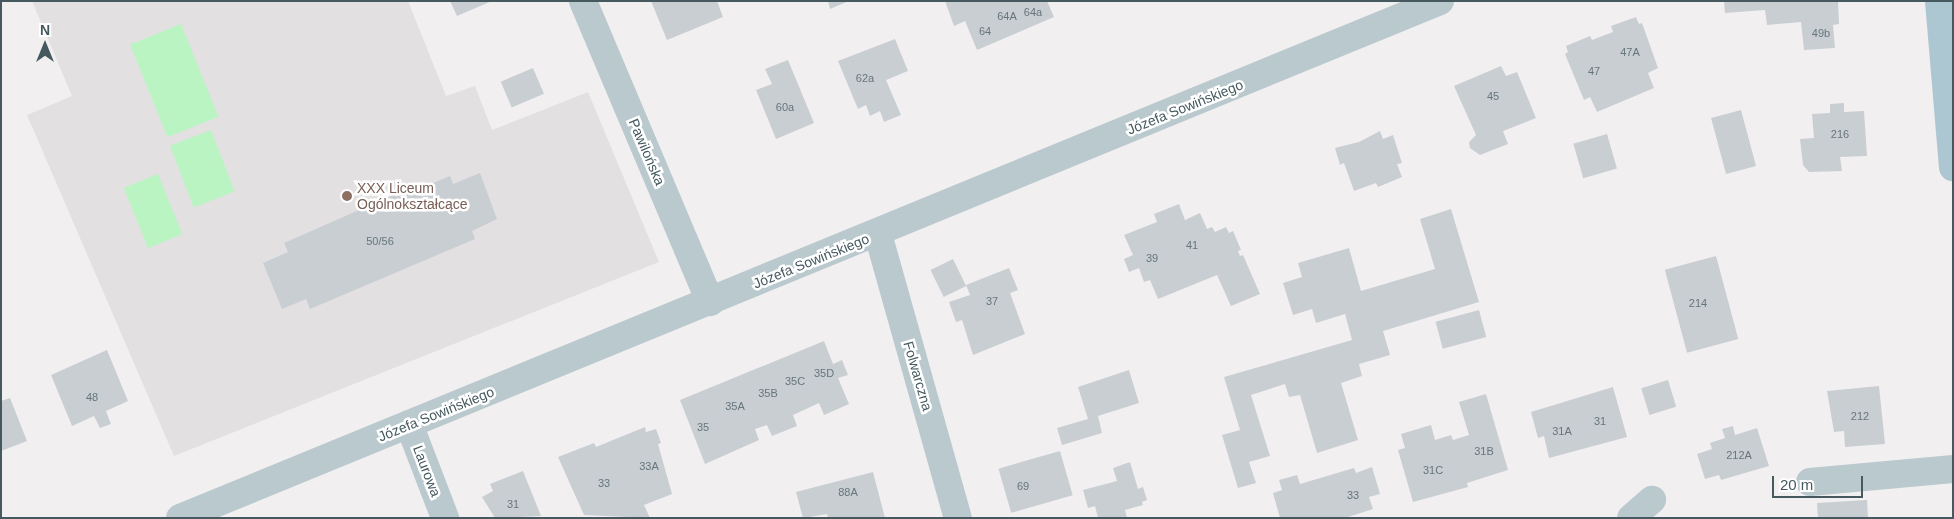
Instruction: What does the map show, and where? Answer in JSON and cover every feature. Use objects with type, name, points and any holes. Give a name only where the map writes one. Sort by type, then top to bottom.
[{"type":"main road","points":[[1939,1],[1953,167]]},
{"type":"street","name":"Pawilońska","points":[[583,1],[710,302]]},
{"type":"street","name":"Józefa Sowińskiego","points":[[180,518],[878,234],[1440,1]]},
{"type":"street","name":"Folwarczna","points":[[878,234],[958,518]]},
{"type":"street","name":"Laurowa","points":[[409,424],[445,518]]},
{"type":"street","points":[[1810,482],[1953,469]]},
{"type":"street","points":[[1631,518],[1652,500]]},
{"type":"shaded area","name":"XXX Liceum Ogólnokształcące","points":[[32,1],[408,1],[446,96],[475,86],[492,130],[588,92],[659,262],[174,456],[27,115],[72,96]]},
{"type":"green space","points":[[181,24],[218,117],[167,137],[130,45]]},
{"type":"green space","points":[[211,130],[235,192],[194,207],[170,146]]},
{"type":"green space","points":[[158,174],[182,234],[148,248],[124,188]]},
{"type":"building","points":[[450,1],[492,1],[457,16]]},
{"type":"building","points":[[651,1],[717,1],[723,17],[667,40]]},
{"type":"building","points":[[828,1],[849,1],[830,9]]},
{"type":"building","points":[[945,1],[1047,1],[1054,17],[977,50],[965,21],[954,26]]},
{"type":"building","points":[[1724,1],[1838,1],[1839,24],[1833,25],[1835,48],[1804,50],[1801,22],[1767,25],[1765,10],[1725,13]]},
{"type":"building","points":[[1636,17],[1639,24],[1642,23],[1658,68],[1648,73],[1654,88],[1597,112],[1590,97],[1584,100],[1565,54],[1568,52],[1566,46],[1590,36],[1592,40],[1613,32],[1611,26]]},
{"type":"building","points":[[895,39],[908,71],[886,80],[901,115],[884,122],[880,111],[870,116],[866,105],[858,109],[838,61]]},
{"type":"building","points":[[788,60],[814,123],[776,139],[756,90],[772,84],[765,69]]},
{"type":"building","points":[[1501,66],[1506,76],[1517,72],[1536,118],[1503,131],[1508,144],[1480,155],[1470,148],[1469,142],[1476,135],[1454,86]]},
{"type":"building","points":[[533,68],[544,94],[512,107],[501,82]]},
{"type":"building","points":[[1844,103],[1844,112],[1864,111],[1867,156],[1840,157],[1842,171],[1809,172],[1803,165],[1800,139],[1814,138],[1812,114],[1830,113],[1830,104]]},
{"type":"building","points":[[1741,110],[1756,166],[1726,174],[1711,118]]},
{"type":"building","points":[[1380,131],[1383,139],[1393,135],[1402,163],[1397,164],[1402,177],[1378,187],[1376,183],[1354,191],[1344,163],[1340,165],[1335,148],[1359,142]]},
{"type":"building","points":[[1607,134],[1617,169],[1583,178],[1573,144]]},
{"type":"building","points":[[480,173],[497,219],[472,231],[475,239],[310,309],[306,299],[282,309],[263,263],[288,252],[284,243],[400,192],[402,196],[450,176],[453,184]]},
{"type":"building","points":[[1179,204],[1185,220],[1200,213],[1207,229],[1212,227],[1215,232],[1226,227],[1229,233],[1233,231],[1241,250],[1238,251],[1240,256],[1243,255],[1260,294],[1231,306],[1217,275],[1158,299],[1150,280],[1144,282],[1139,268],[1129,272],[1124,259],[1133,255],[1124,235],[1157,222],[1154,214]]},
{"type":"building","points":[[1451,209],[1479,302],[1383,331],[1390,355],[1359,364],[1362,376],[1341,383],[1358,440],[1317,453],[1300,395],[1289,397],[1285,384],[1251,395],[1270,456],[1249,462],[1256,483],[1238,488],[1222,435],[1240,430],[1224,377],[1352,340],[1345,314],[1316,323],[1312,309],[1293,315],[1283,283],[1302,277],[1298,263],[1349,248],[1361,291],[1435,269],[1420,219]]},
{"type":"building","points":[[1716,256],[1738,339],[1687,353],[1665,270]]},
{"type":"building","points":[[953,259],[966,286],[944,297],[931,270]]},
{"type":"building","points":[[1009,268],[1018,290],[1010,293],[1025,334],[973,355],[962,320],[956,322],[949,302],[970,295],[966,285]]},
{"type":"building","points":[[1479,310],[1486,337],[1443,349],[1436,322]]},
{"type":"building","points":[[824,341],[833,364],[842,360],[848,375],[838,378],[849,404],[824,415],[819,403],[793,415],[797,426],[772,436],[767,425],[755,429],[759,440],[705,464],[680,400]]},
{"type":"building","points":[[107,350],[128,401],[106,411],[111,424],[100,428],[94,416],[72,426],[51,375]]},
{"type":"building","points":[[1129,370],[1139,403],[1098,416],[1102,433],[1062,445],[1057,428],[1088,419],[1078,387]]},
{"type":"building","points":[[1668,380],[1676,407],[1649,415],[1641,388]]},
{"type":"building","points":[[1879,386],[1885,444],[1845,447],[1844,431],[1834,432],[1827,391]]},
{"type":"building","points":[[1613,387],[1627,437],[1549,458],[1544,436],[1538,438],[1531,412]]},
{"type":"building","points":[[1486,394],[1508,470],[1467,483],[1468,487],[1413,502],[1398,450],[1405,448],[1401,434],[1431,425],[1435,440],[1451,435],[1453,440],[1469,435],[1459,402]]},
{"type":"building","points":[[10,398],[27,441],[1,451],[1,401]]},
{"type":"building","points":[[1733,426],[1735,435],[1757,428],[1769,466],[1721,480],[1719,475],[1705,479],[1697,454],[1712,449],[1710,443],[1725,438],[1722,429]]},
{"type":"building","points":[[645,427],[646,432],[656,429],[661,443],[658,444],[672,494],[644,505],[650,518],[584,515],[558,457],[594,443],[596,447]]},
{"type":"building","points":[[1060,451],[1073,495],[1011,513],[998,469]]},
{"type":"building","points":[[1130,462],[1138,489],[1143,487],[1147,500],[1142,502],[1143,505],[1125,510],[1127,518],[1098,518],[1095,506],[1088,508],[1083,490],[1117,481],[1113,468]]},
{"type":"building","points":[[1372,467],[1380,494],[1369,497],[1373,509],[1345,518],[1280,518],[1273,493],[1282,490],[1279,480],[1297,475],[1300,484],[1354,468],[1356,473]]},
{"type":"building","points":[[523,471],[541,516],[495,518],[482,497],[493,491],[490,484]]},
{"type":"building","points":[[873,472],[885,518],[828,518],[827,514],[803,518],[796,492]]},
{"type":"building","points":[[1867,500],[1868,518],[1818,518],[1817,503]]},
{"type":"place","name":"XXX Liceum Ogólnokształcące","points":[[347,196]]}]
